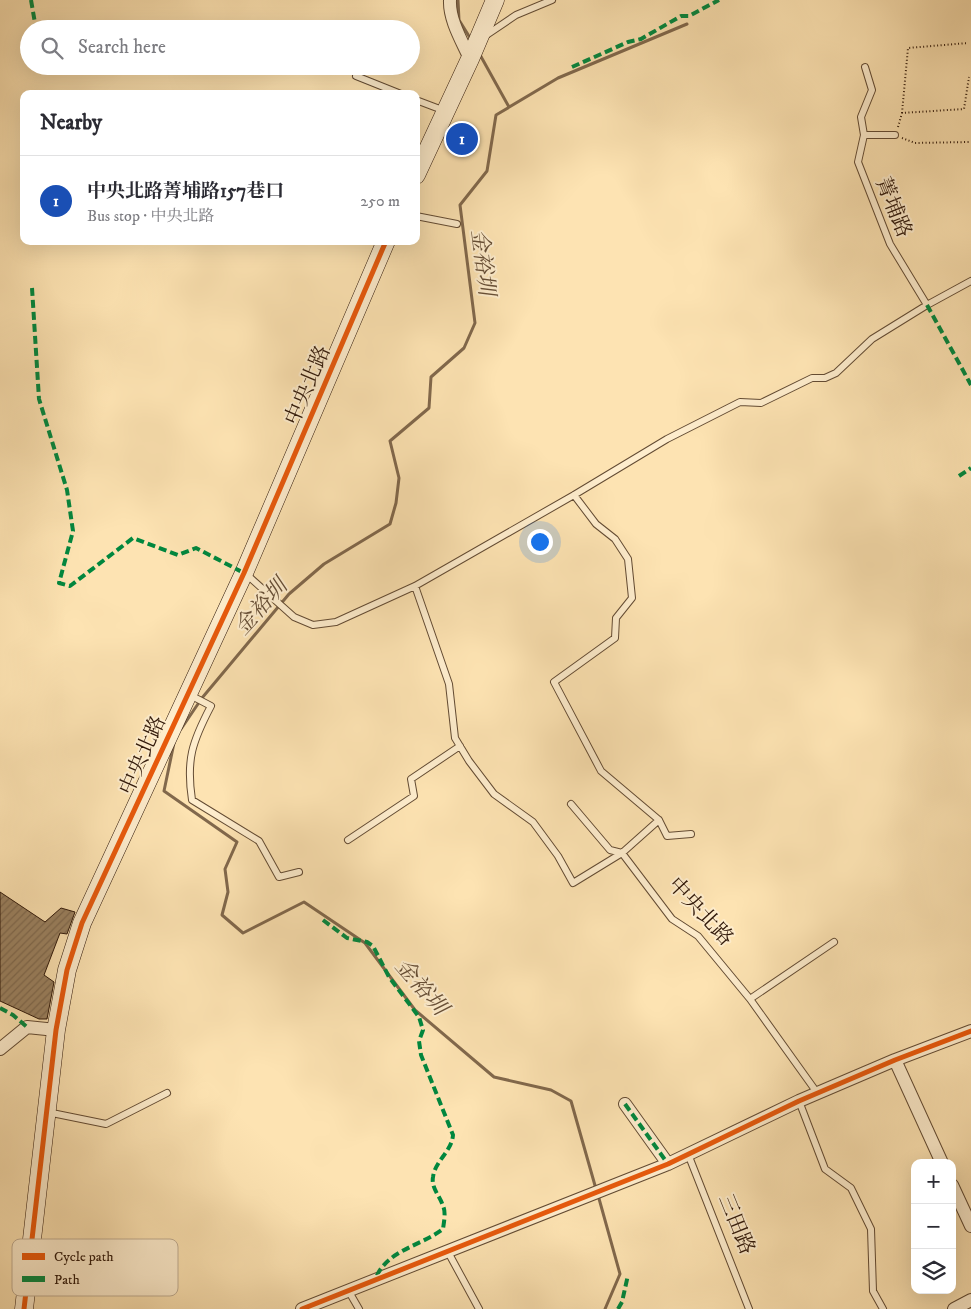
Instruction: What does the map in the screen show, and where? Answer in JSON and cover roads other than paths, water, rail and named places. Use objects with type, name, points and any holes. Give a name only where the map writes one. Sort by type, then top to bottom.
[{"type":"street","points":[[450,0],[450,7],[458,32],[470,59]]},
{"type":"street","points":[[420,166],[495,0]]},
{"type":"street","name":"中央北路","points":[[32,1239],[56,1030],[67,970],[82,923],[244,572],[384,245]]},
{"type":"street","points":[[0,1049],[27,1026],[56,1030]]},
{"type":"street","points":[[302,1309],[668,1164],[799,1101],[895,1060],[971,1031]]},
{"type":"street","points":[[895,1060],[940,1159]]},
{"type":"street","points":[[625,1104],[668,1164]]},
{"type":"street","points":[[956,1194],[971,1226]]},
{"type":"street","name":"中央北路","points":[[24,1309],[25,1296]]},
{"type":"street","points":[[954,1309],[971,1300]]},
{"type":"lane","points":[[478,41],[516,15],[552,0]]},
{"type":"lane","name":"菁埔路","points":[[865,67],[872,90],[861,117],[864,135],[858,162],[890,244],[927,305]]},
{"type":"lane","points":[[356,76],[391,90]]},
{"type":"lane","points":[[420,101],[446,111]]},
{"type":"lane","points":[[864,135],[895,135]]},
{"type":"lane","points":[[420,217],[457,224]]},
{"type":"lane","points":[[244,572],[294,617],[313,625],[336,622],[415,586],[574,495],[667,439],[740,402],[761,403],[812,378],[825,378],[836,373],[872,339],[927,305],[971,281]]},
{"type":"lane","points":[[574,495],[596,524],[615,539],[628,559],[632,598],[616,618],[615,638],[554,682],[601,771],[659,820],[667,836],[691,834]]},
{"type":"lane","points":[[415,586],[449,684],[455,738],[469,761],[494,794],[533,822],[558,856],[573,883],[622,854],[659,820]]},
{"type":"lane","points":[[187,694],[211,706],[197,732],[190,756],[189,779],[192,800],[259,841],[279,878],[299,872]]},
{"type":"lane","points":[[348,840],[414,796],[411,779],[460,746]]},
{"type":"lane","name":"中央北路","points":[[571,804],[610,850],[622,854],[672,919],[698,936],[750,1000],[818,1094]]},
{"type":"lane","points":[[750,1000],[834,942]]},
{"type":"lane","points":[[46,1112],[106,1124],[168,1092]]},
{"type":"lane","points":[[799,1101],[825,1169],[851,1188],[871,1229],[873,1291],[883,1309]]},
{"type":"lane","name":"三田路","points":[[688,1154],[749,1309]]},
{"type":"lane","points":[[448,1252],[479,1309]]},
{"type":"lane","points":[[348,1290],[359,1309]]},
{"type":"waterway","points":[[458,0],[459,20],[472,41]]},
{"type":"waterway","name":"金裕圳","points":[[181,729],[202,698],[289,594],[324,564],[390,524],[396,503],[399,478],[390,441],[429,408],[431,377],[464,348],[475,323],[460,205],[487,171],[496,115],[558,78],[687,24]]},
{"type":"waterway","points":[[479,53],[509,107]]},
{"type":"waterway","name":"金裕圳","points":[[174,743],[164,791],[237,842],[225,869],[228,892],[222,915],[243,933],[304,902],[365,943],[415,1010],[494,1077],[551,1090],[571,1101],[596,1189]]},
{"type":"waterway","name":"金裕圳","points":[[598,1195],[620,1274],[605,1309]]},
{"type":"place","name":"中央北路菁埔路157巷口","points":[[462,139]]}]
